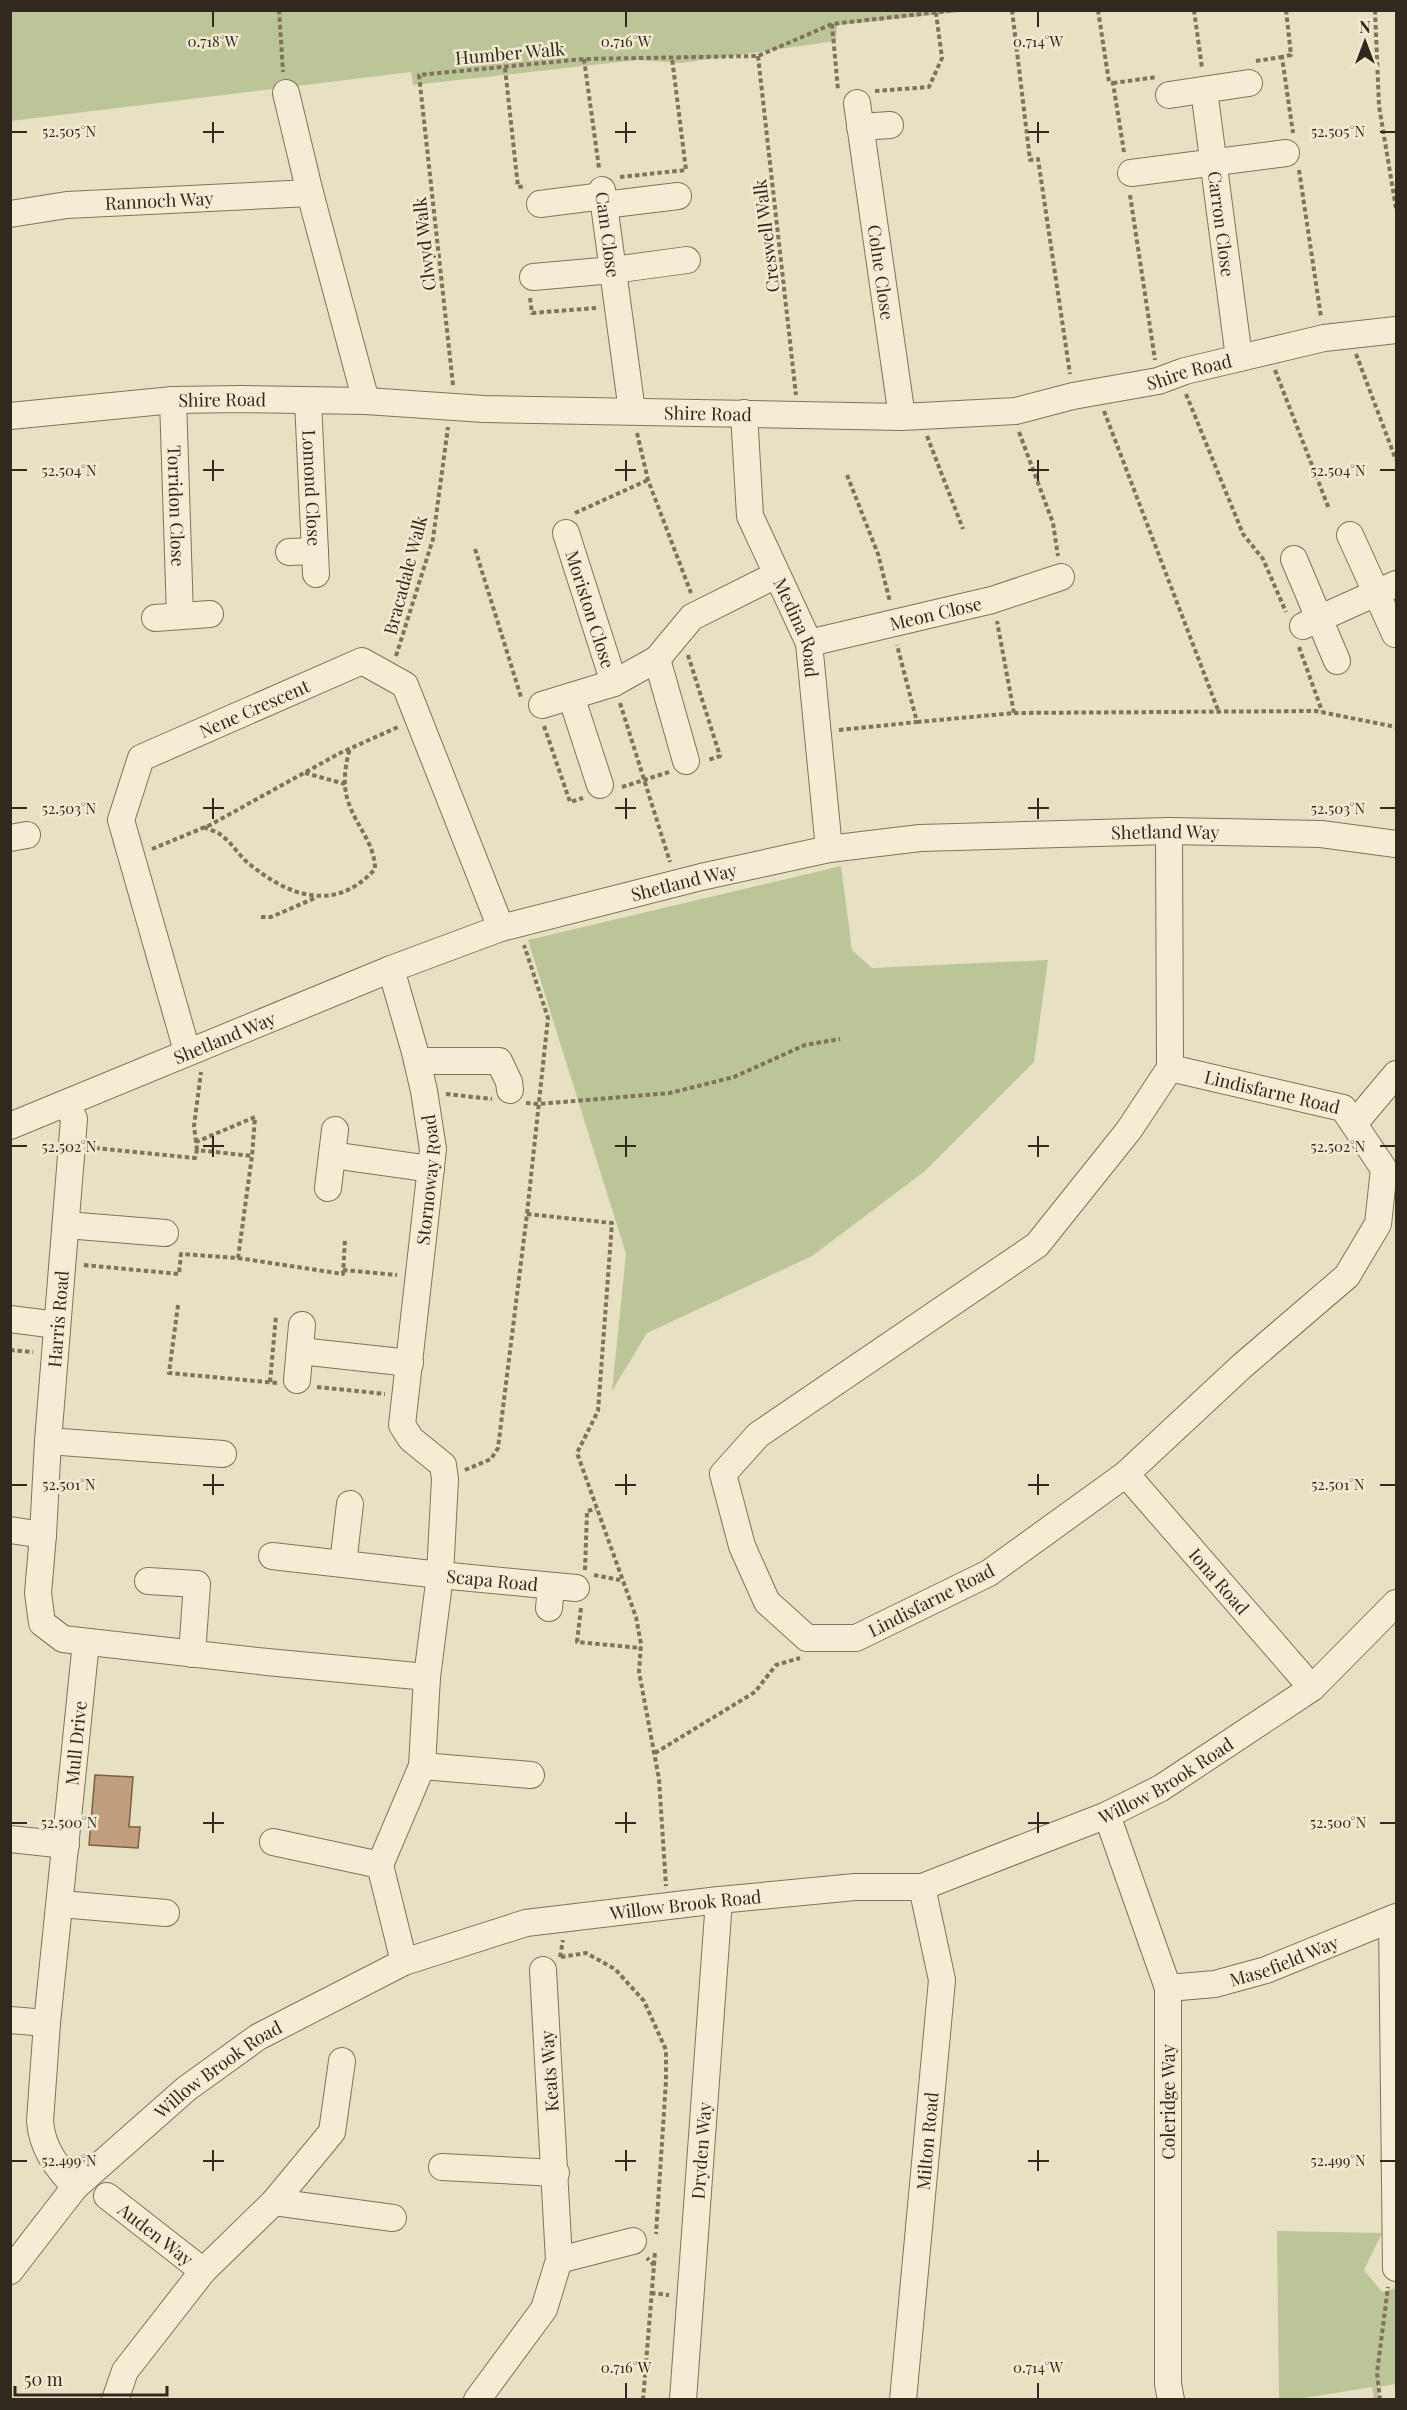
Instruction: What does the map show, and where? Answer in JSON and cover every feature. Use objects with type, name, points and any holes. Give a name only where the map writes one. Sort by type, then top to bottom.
[{"type":"street","points":[[1169,95],[1249,84]]},
{"type":"street","name":"Carron Close","points":[[1204,90],[1239,358]]},
{"type":"street","points":[[286,93],[310,193],[366,401]]},
{"type":"street","points":[[863,108],[890,125]]},
{"type":"street","name":"Colne Close","points":[[863,108],[912,416]]},
{"type":"street","points":[[1131,173],[1286,153]]},
{"type":"street","points":[[535,195],[603,192],[678,196]]},
{"type":"street","name":"Cam Close","points":[[603,192],[632,411]]},
{"type":"street","name":"Rannoch Way","points":[[10,214],[67,205],[310,193]]},
{"type":"street","points":[[532,285],[613,270],[687,260]]},
{"type":"street","name":"Shire Road","points":[[10,416],[173,400],[242,399],[366,401],[456,408],[912,416],[1016,411],[1085,394],[1158,381],[1267,351],[1349,335],[1396,330]]},
{"type":"street","name":"Torridon Close","points":[[173,400],[180,615]]},
{"type":"street","name":"Lomond Close","points":[[289,552],[315,563],[308,401]]},
{"type":"street","name":"Medina Road","points":[[744,413],[750,516],[808,643],[829,849]]},
{"type":"street","name":"Moriston Close","points":[[566,533],[614,683]]},
{"type":"street","points":[[1350,534],[1387,588],[1395,634]]},
{"type":"street","points":[[1294,559],[1302,627],[1337,661]]},
{"type":"street","name":"Moriston Close","points":[[542,705],[574,708],[657,659],[690,622],[776,575]]},
{"type":"street","name":"Meon Close","points":[[808,643],[992,600],[1061,578]]},
{"type":"street","points":[[1302,627],[1387,588]]},
{"type":"street","points":[[155,618],[210,614]]},
{"type":"street","points":[[657,659],[688,764]]},
{"type":"street","name":"Nene Crescent","points":[[192,1050],[121,820],[141,758],[362,661],[405,685],[509,926]]},
{"type":"street","points":[[574,708],[601,790]]},
{"type":"street","points":[[1169,831],[1170,1068]]},
{"type":"street","name":"Shetland Way","points":[[10,1126],[390,969],[509,926],[677,883],[829,849],[920,838],[1169,831],[1321,834],[1396,844]]},
{"type":"street","name":"Stornoway Road","points":[[390,969],[417,1061],[433,1149],[402,1425],[411,1439],[443,1465],[445,1479]]},
{"type":"street","points":[[417,1061],[499,1061],[508,1082],[506,1097]]},
{"type":"street","name":"Lindisfarne Road","points":[[1170,1068],[1343,1108],[1354,1124],[1384,1169],[1378,1224],[1347,1276],[1242,1366],[1126,1474],[989,1573],[856,1638],[807,1638],[767,1602],[742,1546],[723,1474],[758,1435],[1037,1245],[1129,1130],[1170,1068]]},
{"type":"street","points":[[1354,1124],[1396,1074]]},
{"type":"street","name":"Harris Road","points":[[67,1104],[74,1119],[38,1593],[42,1623],[63,1639],[427,1677]]},
{"type":"street","points":[[328,1188],[335,1130]]},
{"type":"street","points":[[332,1155],[430,1169]]},
{"type":"street","points":[[66,1225],[165,1233]]},
{"type":"street","points":[[10,1319],[57,1325]]},
{"type":"street","points":[[295,1383],[302,1325]]},
{"type":"street","points":[[300,1351],[410,1363]]},
{"type":"street","points":[[48,1441],[223,1455]]},
{"type":"street","name":"Iona Road","points":[[1126,1474],[1312,1688]]},
{"type":"street","points":[[272,1556],[440,1575],[445,1479]]},
{"type":"street","points":[[344,1564],[351,1503]]},
{"type":"street","points":[[10,1530],[43,1535]]},
{"type":"street","name":"Scapa Road","points":[[380,1865],[422,1766],[427,1677],[440,1575],[564,1595]]},
{"type":"street","points":[[148,1581],[197,1584],[192,1654]]},
{"type":"street","name":"Willow Brook Road","points":[[10,2271],[75,2187],[186,2090],[258,2037],[404,1962],[526,1923],[718,1900],[855,1887],[922,1887],[1107,1815],[1161,1788],[1312,1688],[1396,1603]]},
{"type":"street","name":"Mull Drive","points":[[75,2187],[56,2166],[41,2136],[40,2121],[47,2023],[61,1904],[86,1642]]},
{"type":"street","points":[[422,1766],[531,1775]]},
{"type":"street","name":"Coleridge Way","points":[[1107,1815],[1168,1988],[1168,2384],[1171,2400]]},
{"type":"street","points":[[10,1839],[66,1845]]},
{"type":"street","points":[[273,1842],[380,1865],[404,1962]]},
{"type":"street","name":"Milton Road","points":[[903,2400],[942,1980],[922,1887]]},
{"type":"street","name":"Dryden Way","points":[[683,2400],[718,1900]]},
{"type":"street","points":[[61,1904],[166,1913]]},
{"type":"street","points":[[1394,1918],[1396,2268]]},
{"type":"street","name":"Masefield Way","points":[[1168,1988],[1215,1984],[1266,1970],[1394,1918]]},
{"type":"street","name":"Keats Way","points":[[477,2400],[544,2308],[560,2260],[551,1964]]},
{"type":"street","points":[[10,2019],[47,2023]]},
{"type":"street","name":"Auden Way","points":[[115,2400],[124,2371],[203,2271],[274,2202],[332,2132],[342,2061]]},
{"type":"street","points":[[442,2167],[556,2173]]},
{"type":"street","name":"Auden Way","points":[[107,2196],[203,2271]]},
{"type":"street","points":[[274,2202],[393,2218]]},
{"type":"street","points":[[560,2260],[633,2241]]},
{"type":"path","points":[[279,10],[286,93]]},
{"type":"path","name":"Humber Walk","points":[[418,75],[584,59],[758,56],[832,24],[956,10]]},
{"type":"path","points":[[1012,10],[1030,160],[1038,159],[1085,394],[1218,710]]},
{"type":"path","points":[[1194,10],[1204,90]]},
{"type":"path","points":[[1376,10],[1379,106],[1396,208]]},
{"type":"path","points":[[832,24],[838,94],[863,108],[929,87],[942,58],[936,13]]},
{"type":"path","name":"Creswell Walk","points":[[758,56],[798,413]]},
{"type":"path","points":[[603,192],[686,170],[672,58]]},
{"type":"path","name":"Cam Close","points":[[584,59],[603,192]]},
{"type":"path","points":[[505,68],[518,187],[535,195]]},
{"type":"path","name":"Clwyd Walk","points":[[418,75],[456,408]]},
{"type":"path","points":[[532,285],[532,313],[618,306]]},
{"type":"path","points":[[1349,335],[1396,460]]},
{"type":"path","points":[[1267,351],[1329,510]]},
{"type":"path","points":[[1178,374],[1243,534],[1263,559],[1302,627],[1322,712]]},
{"type":"path","name":"Bracadale Walk","points":[[390,677],[433,538],[456,408]]},
{"type":"path","points":[[475,549],[520,697],[532,697],[542,705],[539,711],[570,802],[601,790],[644,780],[688,764],[720,756],[690,622],[648,480],[632,411]]},
{"type":"path","points":[[1016,411],[1019,437],[1053,523],[1061,578]]},
{"type":"path","points":[[912,416],[929,442],[963,529]]},
{"type":"path","points":[[847,475],[879,554],[892,622],[917,722]]},
{"type":"path","points":[[566,533],[563,519],[648,480]]},
{"type":"path","points":[[992,600],[1003,647],[1014,713]]},
{"type":"path","points":[[614,683],[677,883]]},
{"type":"path","points":[[818,732],[1014,713],[1218,710],[1322,712],[1396,727]]},
{"type":"path","points":[[132,858],[204,827],[350,748],[418,719]]},
{"type":"path","points":[[261,917],[272,917],[315,897],[338,893],[362,883],[375,869],[375,861],[367,838],[349,804],[345,784],[350,748]]},
{"type":"path","points":[[304,772],[345,784]]},
{"type":"path","points":[[204,827],[221,835],[245,860],[273,882],[315,897]]},
{"type":"path","points":[[445,1479],[491,1459],[498,1448],[527,1214],[548,1018],[509,926]]},
{"type":"path","points":[[424,1091],[506,1097],[538,1104],[670,1093],[734,1077],[805,1045],[840,1039]]},
{"type":"path","points":[[72,1145],[195,1158],[194,1126],[202,1062],[192,1050]]},
{"type":"path","points":[[196,1142],[255,1117],[238,1258]]},
{"type":"path","points":[[196,1149],[252,1156]]},
{"type":"path","points":[[527,1214],[612,1222],[598,1411],[577,1453],[636,1617],[641,1648],[639,1672],[655,1753],[668,1906]]},
{"type":"path","points":[[62,1263],[179,1274],[181,1254],[238,1258],[343,1274],[345,1239]]},
{"type":"path","points":[[343,1270],[419,1277]]},
{"type":"path","points":[[178,1305],[168,1373],[295,1383],[406,1396]]},
{"type":"path","points":[[270,1382],[276,1316]]},
{"type":"path","points":[[596,1509],[587,1511],[584,1574],[620,1580]]},
{"type":"path","points":[[564,1595],[577,1642],[641,1648]]},
{"type":"path","points":[[655,1753],[755,1692],[776,1665],[810,1655]]},
{"type":"path","points":[[551,1964],[566,1919]]},
{"type":"path","points":[[551,1964],[586,1953],[615,1969],[644,2001],[666,2050],[654,2265],[643,2400]]},
{"type":"path","points":[[633,2241],[654,2265]]},
{"type":"path","points":[[1380,2400],[1377,2373],[1388,2284],[1396,2268]]},
{"type":"green space","points":[[10,11],[971,11],[837,25],[836,41],[681,63],[637,60],[413,85],[411,72],[11,121]]},
{"type":"green space","points":[[841,866],[852,950],[872,968],[1048,960],[1034,1062],[925,1171],[812,1256],[647,1333],[612,1391],[626,1254],[528,940]]},
{"type":"green space","points":[[1277,2231],[1382,2233],[1364,2270],[1382,2292],[1396,2288],[1396,2384],[1378,2387],[1379,2399],[1374,2399],[1372,2387],[1298,2399],[1279,2399]]},
{"type":"building","points":[[95,1775],[133,1777],[129,1827],[140,1827],[138,1848],[89,1845]]}]
